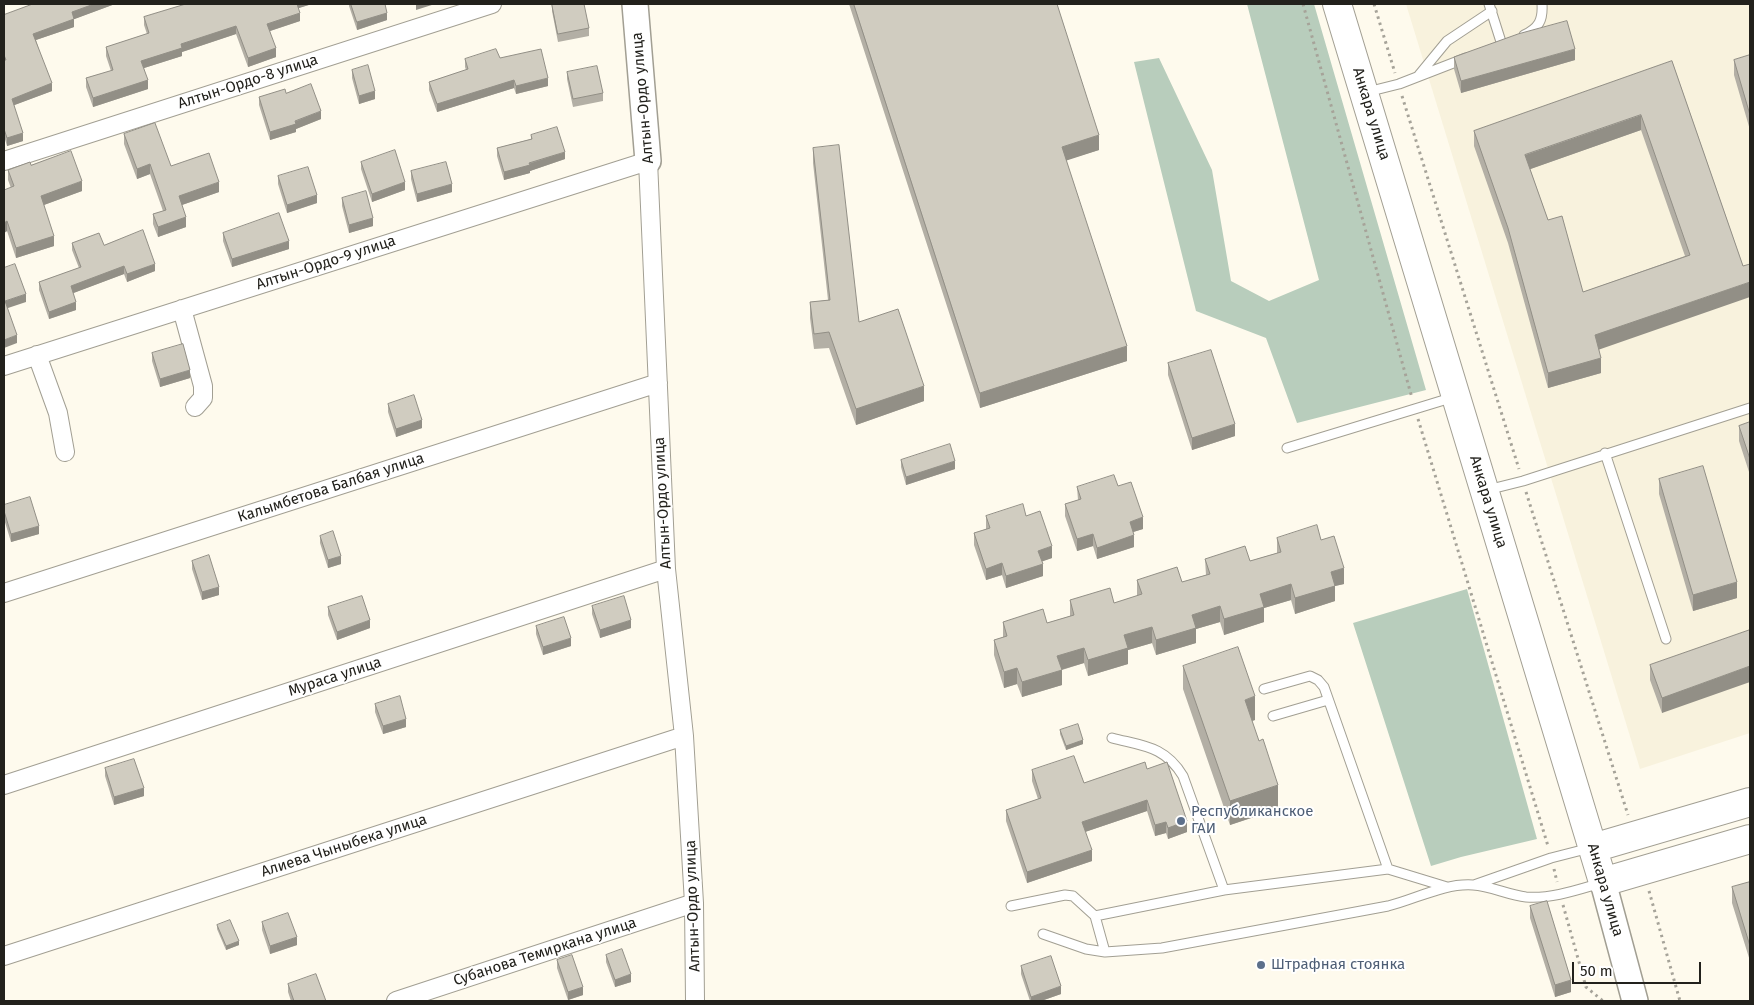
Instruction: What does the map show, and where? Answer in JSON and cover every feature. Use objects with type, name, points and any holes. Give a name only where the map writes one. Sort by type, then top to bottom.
[{"type":"main road","name":"Анкара улица","points":[[1337,4],[1603,882]]},
{"type":"main road","points":[[1593,848],[1634,838],[1750,802]]},
{"type":"main road","points":[[1603,882],[1750,839]]},
{"type":"street","name":"Алтын-Ордо-8 улица","points":[[4,161],[492,4]]},
{"type":"street","name":"Алтын-Ордо улица","points":[[636,4],[648,160],[666,570],[684,736],[694,903],[695,1001]]},
{"type":"street","name":"Алтын-Ордо-9 улица","points":[[4,366],[648,160]]},
{"type":"street","points":[[182,309],[203,386],[203,398],[196,407]]},
{"type":"street","points":[[37,355],[58,413],[65,452]]},
{"type":"street","name":"Калымбетова Балбая улица","points":[[4,593],[658,383]]},
{"type":"street","name":"Мураса улица","points":[[4,785],[666,570]]},
{"type":"street","name":"Алиева Чыныбека улица","points":[[4,956],[684,736]]},
{"type":"street","name":"Анкара улица","points":[[1603,882],[1635,1001]]},
{"type":"street","name":"Субанова Темиркана улица","points":[[396,1001],[694,903]]},
{"type":"lane","points":[[1493,48],[1532,31],[1539,24],[1543,16],[1542,4]]},
{"type":"lane","points":[[1419,75],[1447,41],[1490,8],[1502,45]]},
{"type":"lane","points":[[1364,93],[1399,84],[1474,55]]},
{"type":"lane","points":[[1288,448],[1456,396]]},
{"type":"lane","points":[[1485,490],[1523,480],[1750,408]]},
{"type":"lane","points":[[1605,453],[1666,639]]},
{"type":"lane","points":[[1264,689],[1310,676],[1318,680],[1324,688],[1388,869]]},
{"type":"lane","points":[[1273,716],[1328,700]]},
{"type":"lane","points":[[1112,738],[1157,750],[1174,761],[1183,776],[1224,890]]},
{"type":"lane","points":[[1043,934],[1086,949],[1105,952],[1162,948],[1369,910],[1412,900],[1448,887],[1474,885],[1551,858],[1593,848]]},
{"type":"lane","points":[[1095,916],[1224,890],[1388,869],[1448,887]]},
{"type":"lane","points":[[1474,885],[1526,897],[1561,895],[1603,882]]},
{"type":"lane","points":[[1010,906],[1065,895],[1073,896],[1095,916],[1105,952]]},
{"type":"path","points":[[1303,4],[1415,409],[1551,858],[1586,987],[1603,1001]]},
{"type":"path","points":[[1374,4],[1634,838]]},
{"type":"path","points":[[1644,871],[1680,1001]]},
{"type":"shaded area","points":[[1406,4],[1750,4],[1750,733],[1640,769]]},
{"type":"green space","points":[[1247,4],[1314,4],[1426,390],[1297,423],[1266,338],[1196,311],[1134,62],[1159,58],[1212,170],[1231,281],[1269,301],[1319,280]]},
{"type":"green space","points":[[1467,589],[1537,839],[1431,866],[1353,623]]},
{"type":"building","points":[[33,4],[94,4],[72,12],[74,19],[33,34],[52,83],[12,99],[23,133],[7,138],[4,129],[4,60],[6,60],[4,55],[4,15]]},
{"type":"building","points":[[186,4],[297,4],[300,13],[267,24],[276,48],[248,58],[236,26],[181,44],[182,48],[141,61],[148,80],[93,98],[86,78],[113,70],[106,47],[149,33],[144,17]]},
{"type":"building","points":[[351,4],[385,4],[387,13],[357,22]]},
{"type":"building","points":[[552,4],[584,4],[589,28],[558,34]]},
{"type":"building","points":[[854,4],[1057,4],[1099,135],[1062,147],[1127,346],[980,393]]},
{"type":"building","points":[[1567,21],[1575,49],[1461,81],[1454,57],[1518,34]]},
{"type":"building","points":[[496,49],[500,58],[541,49],[548,78],[516,86],[514,80],[437,104],[429,82],[468,69],[465,59]]},
{"type":"building","points":[[1750,55],[1750,115],[1734,60]]},
{"type":"building","points":[[1672,61],[1743,266],[1750,264],[1750,282],[1595,335],[1601,358],[1548,373],[1508,228],[1474,131]],"holes":[[[1641,115],[1690,255],[1583,292],[1562,216],[1548,220],[1525,155]]]},
{"type":"building","points":[[368,65],[375,91],[359,96],[352,70]]},
{"type":"building","points":[[597,66],[603,93],[573,99],[567,72]]},
{"type":"building","points":[[311,84],[321,111],[295,121],[296,124],[270,132],[259,97],[285,89],[286,93]]},
{"type":"building","points":[[155,123],[171,166],[209,153],[219,182],[179,196],[186,217],[158,227],[153,214],[166,210],[150,164],[137,169],[124,134]]},
{"type":"building","points":[[557,127],[565,152],[504,172],[497,148],[532,139],[531,135]]},
{"type":"building","points":[[839,145],[859,322],[898,309],[924,386],[856,409],[829,332],[814,334],[810,302],[830,300],[813,148]]},
{"type":"building","points":[[395,150],[405,182],[372,194],[361,162]]},
{"type":"building","points":[[71,151],[82,181],[41,196],[54,236],[16,248],[7,221],[4,223],[4,190],[14,186],[8,170],[30,162],[31,165]]},
{"type":"building","points":[[446,162],[452,184],[417,194],[411,171]]},
{"type":"building","points":[[308,167],[317,195],[287,205],[278,176]]},
{"type":"building","points":[[366,191],[373,218],[349,225],[342,198]]},
{"type":"building","points":[[279,213],[289,241],[232,259],[223,233]]},
{"type":"building","points":[[143,230],[155,264],[127,274],[124,266],[71,286],[76,302],[49,312],[39,282],[81,267],[72,243],[99,233],[104,245]]},
{"type":"building","points":[[15,264],[26,294],[5,301],[17,335],[4,340],[4,268]]},
{"type":"building","points":[[183,344],[190,370],[160,379],[152,353]]},
{"type":"building","points":[[1211,350],[1235,424],[1192,438],[1168,363]]},
{"type":"building","points":[[414,395],[422,420],[396,429],[388,404]]},
{"type":"building","points":[[1750,422],[1750,459],[1739,426]]},
{"type":"building","points":[[950,444],[955,461],[906,477],[901,460]]},
{"type":"building","points":[[1703,466],[1737,582],[1693,595],[1659,479]]},
{"type":"building","points":[[1114,475],[1118,486],[1131,482],[1143,517],[1130,522],[1134,535],[1097,548],[1093,534],[1077,539],[1065,504],[1081,499],[1077,487]]},
{"type":"building","points":[[30,497],[39,526],[11,534],[4,505]]},
{"type":"building","points":[[1023,504],[1026,516],[1040,511],[1052,546],[1038,551],[1043,564],[1006,576],[1002,563],[986,569],[974,533],[990,528],[986,516]]},
{"type":"building","points":[[1317,525],[1321,540],[1334,536],[1344,568],[1331,572],[1335,586],[1295,598],[1291,584],[1260,594],[1264,607],[1224,619],[1220,606],[1192,615],[1196,628],[1156,640],[1152,627],[1124,635],[1128,648],[1088,660],[1084,648],[1057,656],[1062,670],[1022,682],[1017,668],[1004,672],[994,640],[1007,636],[1003,622],[1043,609],[1047,623],[1074,615],[1070,600],[1110,588],[1114,603],[1142,594],[1137,580],[1177,567],[1182,582],[1210,574],[1205,559],[1245,546],[1250,561],[1281,552],[1277,538]]},
{"type":"building","points":[[333,531],[341,556],[328,560],[320,536]]},
{"type":"building","points":[[209,555],[219,587],[202,592],[192,561]]},
{"type":"building","points":[[362,596],[370,620],[337,632],[328,607]]},
{"type":"building","points":[[624,596],[631,620],[600,630],[592,606]]},
{"type":"building","points":[[564,617],[571,638],[543,647],[536,626]]},
{"type":"building","points":[[1750,630],[1750,666],[1662,698],[1650,665]]},
{"type":"building","points":[[1238,647],[1255,696],[1245,700],[1259,741],[1263,739],[1278,785],[1230,801],[1183,666]]},
{"type":"building","points":[[400,696],[406,719],[383,726],[375,704]]},
{"type":"building","points":[[1078,724],[1083,740],[1066,746],[1060,730]]},
{"type":"building","points":[[1074,756],[1084,783],[1145,762],[1147,769],[1167,762],[1187,821],[1168,828],[1166,822],[1155,825],[1147,800],[1082,822],[1092,850],[1027,872],[1006,810],[1041,798],[1032,770]]},
{"type":"building","points":[[134,759],[144,788],[114,797],[105,768]]},
{"type":"building","points":[[1750,882],[1750,946],[1732,887]]},
{"type":"building","points":[[1547,901],[1571,980],[1555,985],[1530,906]]},
{"type":"building","points":[[288,913],[297,937],[270,946],[262,922]]},
{"type":"building","points":[[230,920],[239,941],[226,946],[217,925]]},
{"type":"building","points":[[622,949],[631,974],[615,980],[606,955]]},
{"type":"building","points":[[572,955],[583,987],[568,992],[557,960]]},
{"type":"building","points":[[1051,956],[1061,986],[1031,997],[1021,966]]},
{"type":"building","points":[[316,974],[326,1001],[294,1001],[288,984]]},
{"type":"place","name":"Республиканское ГАИ","points":[[1181,821]]},
{"type":"place","name":"Штрафная стоянка","points":[[1261,965]]}]
